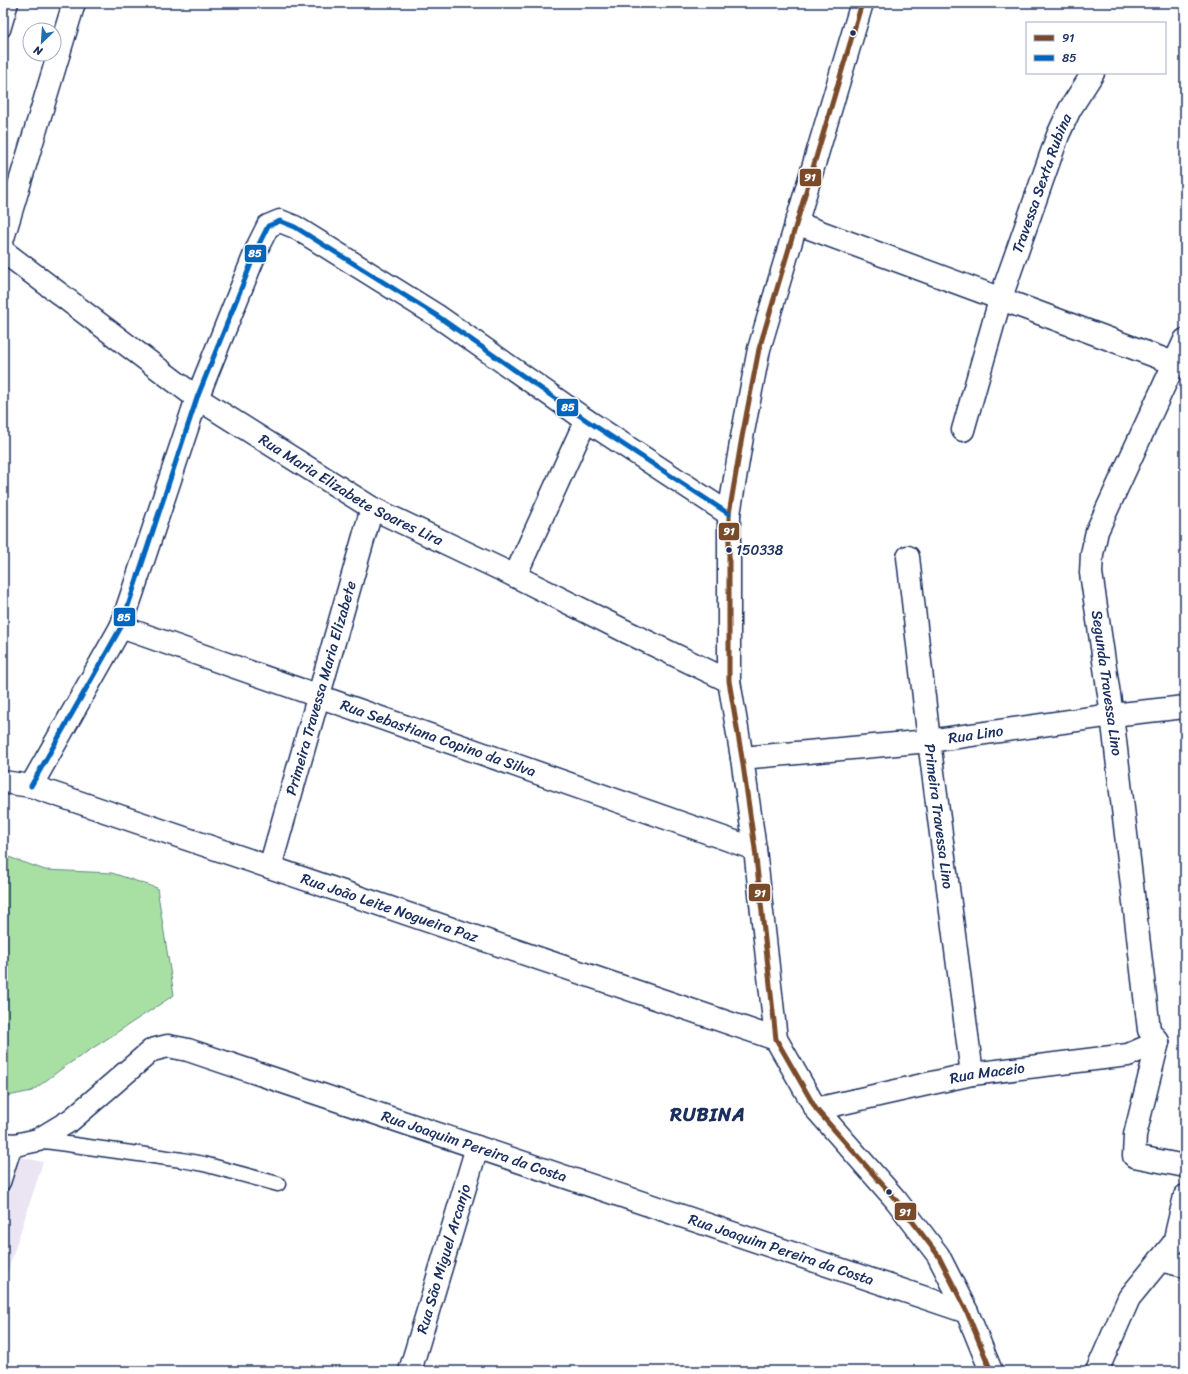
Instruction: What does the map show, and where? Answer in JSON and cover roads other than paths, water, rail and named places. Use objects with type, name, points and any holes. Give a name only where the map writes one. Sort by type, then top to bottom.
[{"type":"main road","points":[[3,238],[74,3]]},
{"type":"main road","points":[[862,3],[759,349],[729,514],[729,681],[742,758],[754,849],[776,1039],[816,1109],[896,1200],[938,1255],[967,1312],[991,1371]]},
{"type":"main road","name":"Travessa Sexta Rubina","points":[[963,430],[1000,300],[1058,135],[1070,109],[1093,74]]},
{"type":"main road","points":[[31,786],[121,627],[197,398],[268,226],[280,221],[295,227],[436,315],[586,420],[729,514]]},
{"type":"main road","points":[[796,223],[1000,300],[1179,364]]},
{"type":"main road","name":"Rua Maria Elizabete Soares Lira","points":[[3,251],[197,398],[372,508],[729,681]]},
{"type":"main road","name":"Segunda Travessa Lino","points":[[1158,1042],[1149,1030],[1112,714],[1092,573],[1092,554],[1097,531],[1179,364],[1185,340]]},
{"type":"main road","points":[[515,576],[586,420]]},
{"type":"main road","name":"Primeira Travessa Maria Elizabete","points":[[270,867],[372,508]]},
{"type":"main road","name":"Primeira Travessa Lino","points":[[908,557],[929,741],[972,1074]]},
{"type":"main road","name":"Rua Sebastiana Copino da Silva","points":[[121,627],[754,849]]},
{"type":"main road","name":"Rua Lino","points":[[742,758],[929,741],[1112,714],[1185,707]]},
{"type":"main road","name":"Rua João Leite Nogueira Paz","points":[[3,782],[31,786],[776,1039]]},
{"type":"main road","points":[[1158,1042],[1136,1135],[1134,1156],[1185,1166]]},
{"type":"main road","name":"Rua Maceio","points":[[816,1109],[972,1074],[1128,1055],[1158,1042]]},
{"type":"main road","name":"Rua Joaquim Pereira da Costa","points":[[9,1144],[38,1140],[71,1120],[152,1050],[168,1046],[188,1050],[967,1312]]},
{"type":"main road","name":"Rua São Miguel Arcanjo","points":[[410,1371],[477,1147]]},
{"type":"main road","points":[[1097,1371],[1129,1298],[1174,1243],[1185,1196]]},
{"type":"main road","points":[[1160,1260],[1185,1266]]},
{"type":"lane","points":[[3,30],[11,3]]},
{"type":"lane","points":[[38,1140],[204,1164],[278,1184]]},
{"type":"lane","points":[[3,1183],[9,1144]]},
{"type":"place","name":"150338","points":[[729,550]]},
{"type":"district","name":"RUBINA","points":[[708,1114]]}]
